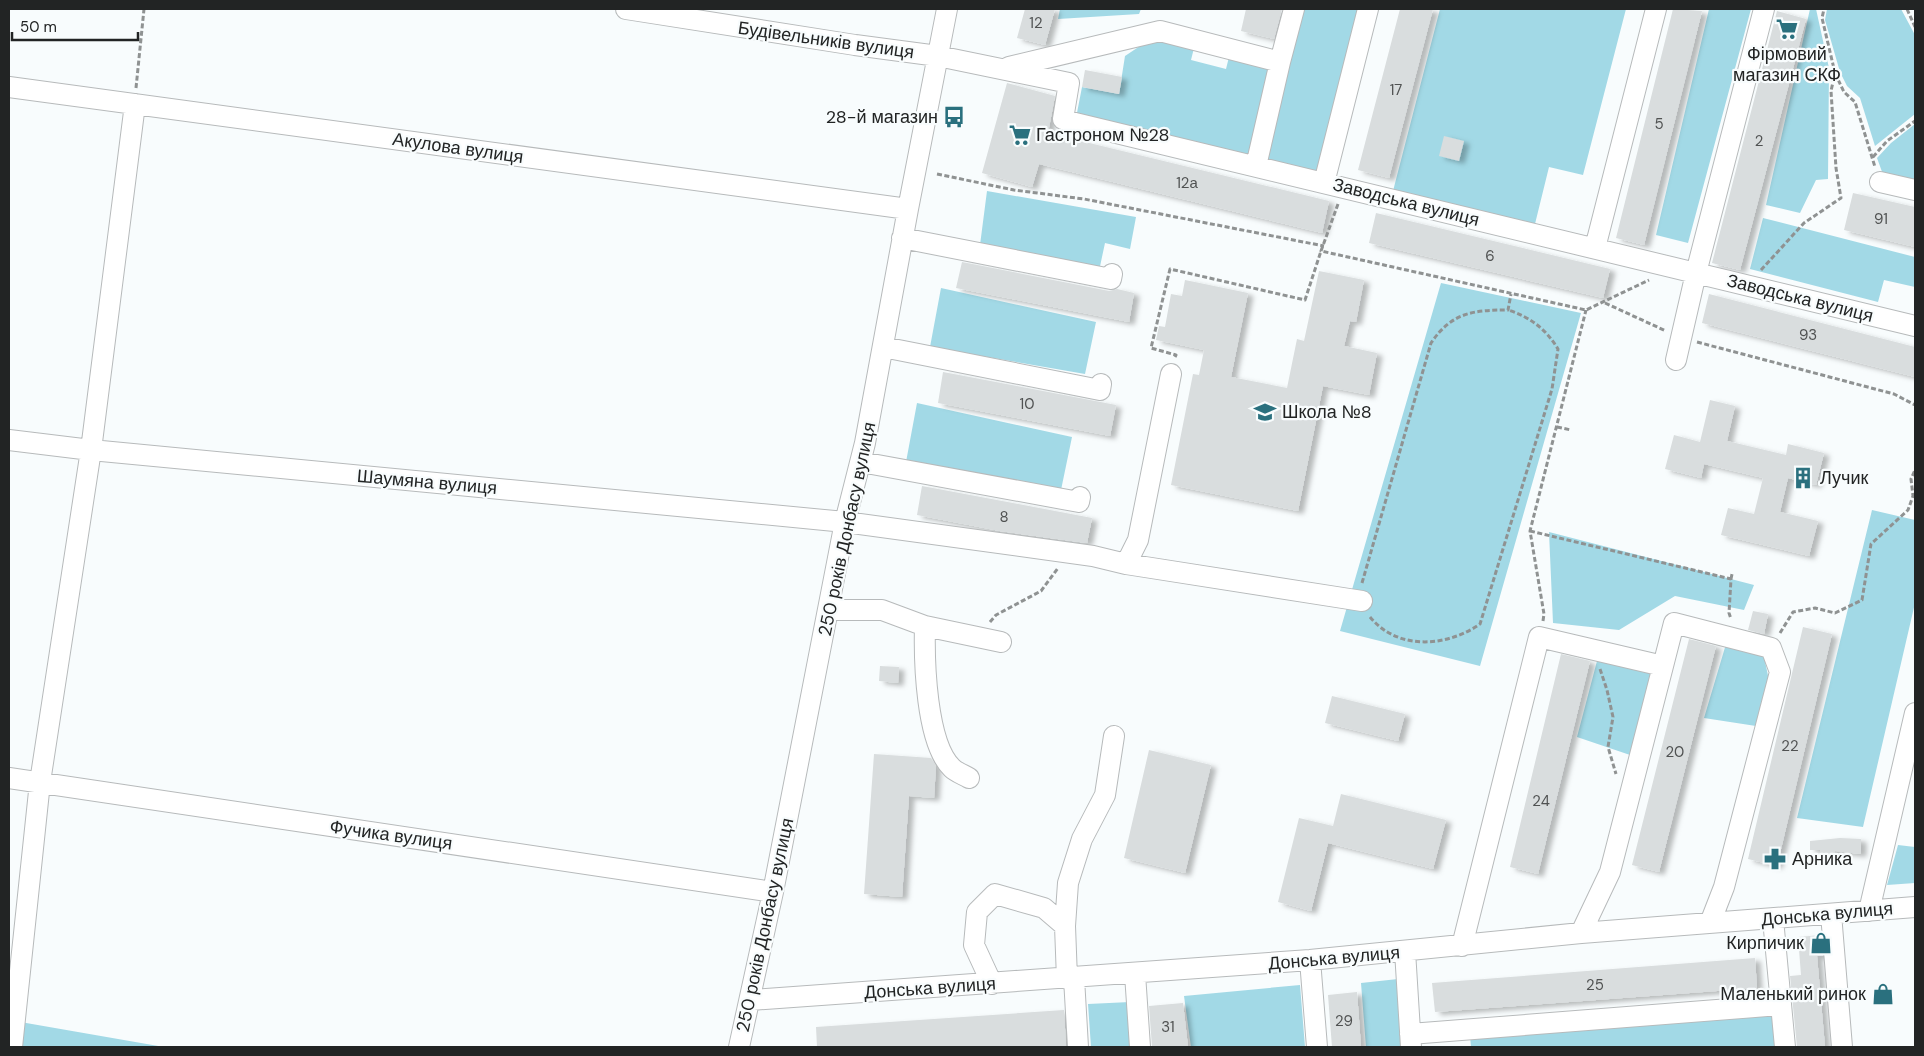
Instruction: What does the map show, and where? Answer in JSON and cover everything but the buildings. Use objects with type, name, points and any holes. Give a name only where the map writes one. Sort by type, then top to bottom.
[{"type":"street","name":"Будівельників вулиця","points":[[626,9],[855,46],[938,56]]},
{"type":"street","name":"250 років Донбасу вулиця","points":[[739,1047],[751,1000],[773,892],[845,522],[861,462],[947,9]]},
{"type":"street","points":[[1256,166],[1294,9]]},
{"type":"street","points":[[1334,185],[1368,9]]},
{"type":"street","points":[[1595,248],[1656,9]]},
{"type":"street","points":[[1676,360],[1696,273],[1764,9]]},
{"type":"street","points":[[1002,69],[1160,31],[1280,62]]},
{"type":"street","name":"Заводська вулиця","points":[[938,56],[1069,83],[1063,119],[1915,326]]},
{"type":"street","name":"Акулова вулиця","points":[[9,87],[908,209]]},
{"type":"street","points":[[12,1047],[40,782],[91,450],[135,104]]},
{"type":"street","points":[[1880,182],[1915,190]]},
{"type":"street","points":[[902,238],[1111,279],[1112,274]]},
{"type":"street","points":[[883,347],[1100,390],[1101,384]]},
{"type":"street","points":[[1126,564],[1138,540],[1171,374]]},
{"type":"street","name":"Шаумяна вулиця","points":[[9,440],[91,450],[845,522],[1068,553],[1126,564],[1362,601]]},
{"type":"street","points":[[861,462],[1079,502],[1080,497]]},
{"type":"street","points":[[829,610],[882,610],[924,626],[1001,642]]},
{"type":"street","points":[[1581,933],[1610,872],[1674,623],[1771,648],[1780,672],[1724,887],[1710,923]]},
{"type":"street","points":[[924,626],[924,670],[930,711],[941,750],[952,769],[969,778]]},
{"type":"street","points":[[1462,946],[1539,637],[1663,666]]},
{"type":"street","points":[[1869,911],[1915,713]]},
{"type":"street","points":[[1078,1047],[1064,926],[1068,882],[1082,839],[1105,795],[1114,736]]},
{"type":"street","name":"Фучика вулиця","points":[[9,778],[773,892]]},
{"type":"street","points":[[992,984],[974,945],[977,912],[995,894],[1044,908],[1064,926]]},
{"type":"street","name":"Донська вулиця","points":[[751,1000],[1135,974],[1310,960],[1581,933],[1915,907]]},
{"type":"street","points":[[1831,914],[1842,1047]]},
{"type":"street","points":[[1773,919],[1785,1047]]},
{"type":"street","points":[[1405,951],[1411,1041],[1781,1005]]},
{"type":"street","points":[[1310,960],[1317,1047]]},
{"type":"street","points":[[1135,974],[1140,1047]]},
{"type":"path","points":[[135,104],[144,9]]},
{"type":"path","points":[[1824,9],[1822,18],[1835,73],[1844,92],[1855,102],[1880,182]]},
{"type":"path","points":[[1907,9],[1915,27]]},
{"type":"path","points":[[1747,285],[1804,222],[1840,198],[1831,91],[1835,73]]},
{"type":"path","points":[[1872,158],[1887,141],[1915,121]]},
{"type":"path","points":[[936,174],[1014,190],[1084,199],[1324,246]]},
{"type":"path","points":[[1171,374],[1176,355],[1151,348],[1170,269],[1305,300],[1324,246],[1334,185]]},
{"type":"path","points":[[1321,251],[1586,310],[1674,267]]},
{"type":"path","points":[[1508,310],[1511,294]]},
{"type":"path","points":[[1605,302],[1681,338],[1894,394],[1915,405]]},
{"type":"path","points":[[1485,310],[1508,310],[1520,314],[1542,329],[1558,349],[1552,389],[1480,624],[1465,634],[1446,641],[1427,642],[1408,639],[1381,629],[1371,617],[1362,601],[1360,592],[1431,342],[1439,331],[1466,313],[1485,310]]},
{"type":"path","points":[[1539,637],[1544,614],[1530,531],[1586,310]]},
{"type":"path","points":[[1557,426],[1571,430]]},
{"type":"path","points":[[1771,648],[1793,612],[1815,608],[1835,612],[1862,600],[1870,544],[1908,510],[1913,496],[1911,479],[1915,470]]},
{"type":"path","points":[[1530,531],[1731,579]]},
{"type":"path","points":[[979,638],[996,615],[1041,591],[1068,553]]},
{"type":"path","points":[[1732,574],[1729,613],[1741,640]]},
{"type":"path","points":[[1591,649],[1596,656],[1607,690],[1613,717],[1608,748],[1610,756],[1619,785],[1631,792]]},
{"type":"shaded area","points":[[1060,9],[1141,9],[1139,14],[1058,19]]},
{"type":"shaded area","points":[[1303,9],[1363,9],[1321,174],[1265,159]]},
{"type":"shaded area","points":[[1440,9],[1626,9],[1583,175],[1549,167],[1534,228],[1393,191]]},
{"type":"shaded area","points":[[1709,9],[1751,9],[1688,243],[1656,235]]},
{"type":"shaded area","points":[[1810,9],[1816,9],[1829,68],[1828,179],[1816,180],[1800,213],[1766,205]]},
{"type":"shaded area","points":[[1827,9],[1901,9],[1915,35],[1915,114],[1875,146],[1860,98],[1847,86],[1840,72],[1825,20]]},
{"type":"shaded area","points":[[1158,38],[1196,40],[1191,60],[1226,69],[1231,49],[1280,62],[1256,166],[1075,123],[1082,87],[1119,94],[1125,56],[1140,46]]},
{"type":"shaded area","points":[[1915,124],[1915,187],[1885,180],[1877,158],[1891,143]]},
{"type":"shaded area","points":[[987,191],[1136,217],[1130,249],[1105,243],[1099,271],[980,245]]},
{"type":"shaded area","points":[[1763,218],[1915,257],[1915,287],[1884,280],[1878,302],[1750,269]]},
{"type":"shaded area","points":[[1441,283],[1581,313],[1480,666],[1340,631]]},
{"type":"shaded area","points":[[941,288],[1096,322],[1085,374],[930,347]]},
{"type":"shaded area","points":[[917,403],[1072,437],[1061,490],[906,462]]},
{"type":"shaded area","points":[[1872,510],[1915,520],[1915,603],[1863,827],[1797,818]]},
{"type":"shaded area","points":[[1549,532],[1754,585],[1744,610],[1675,596],[1619,630],[1553,623]]},
{"type":"shaded area","points":[[1726,644],[1763,652],[1770,685],[1756,726],[1704,718]]},
{"type":"shaded area","points":[[1597,661],[1653,671],[1633,756],[1577,737]]},
{"type":"shaded area","points":[[1898,845],[1915,847],[1915,883],[1887,885]]},
{"type":"shaded area","points":[[1398,979],[1403,1047],[1366,1047],[1361,983]]},
{"type":"shaded area","points":[[1300,985],[1305,1047],[1191,1047],[1184,996]]},
{"type":"shaded area","points":[[1130,1002],[1133,1047],[1091,1047],[1088,1004]]},
{"type":"shaded area","points":[[1773,1013],[1775,1047],[1471,1047],[1470,1036]]},
{"type":"shaded area","points":[[9,1020],[164,1047],[9,1047]]},
{"type":"place","name":"Фірмовий магазин СКФ","points":[[1787,29]]},
{"type":"place","name":"28-й магазин","points":[[954,117]]},
{"type":"place","name":"Гастроном №28","points":[[1020,135]]},
{"type":"place","name":"Школа №8","points":[[1265,412]]},
{"type":"place","name":"Лучик","points":[[1803,478]]},
{"type":"place","name":"Арника","points":[[1775,859]]},
{"type":"place","name":"Кирпичик","points":[[1821,943]]},
{"type":"place","name":"Маленький ринок","points":[[1883,994]]}]
